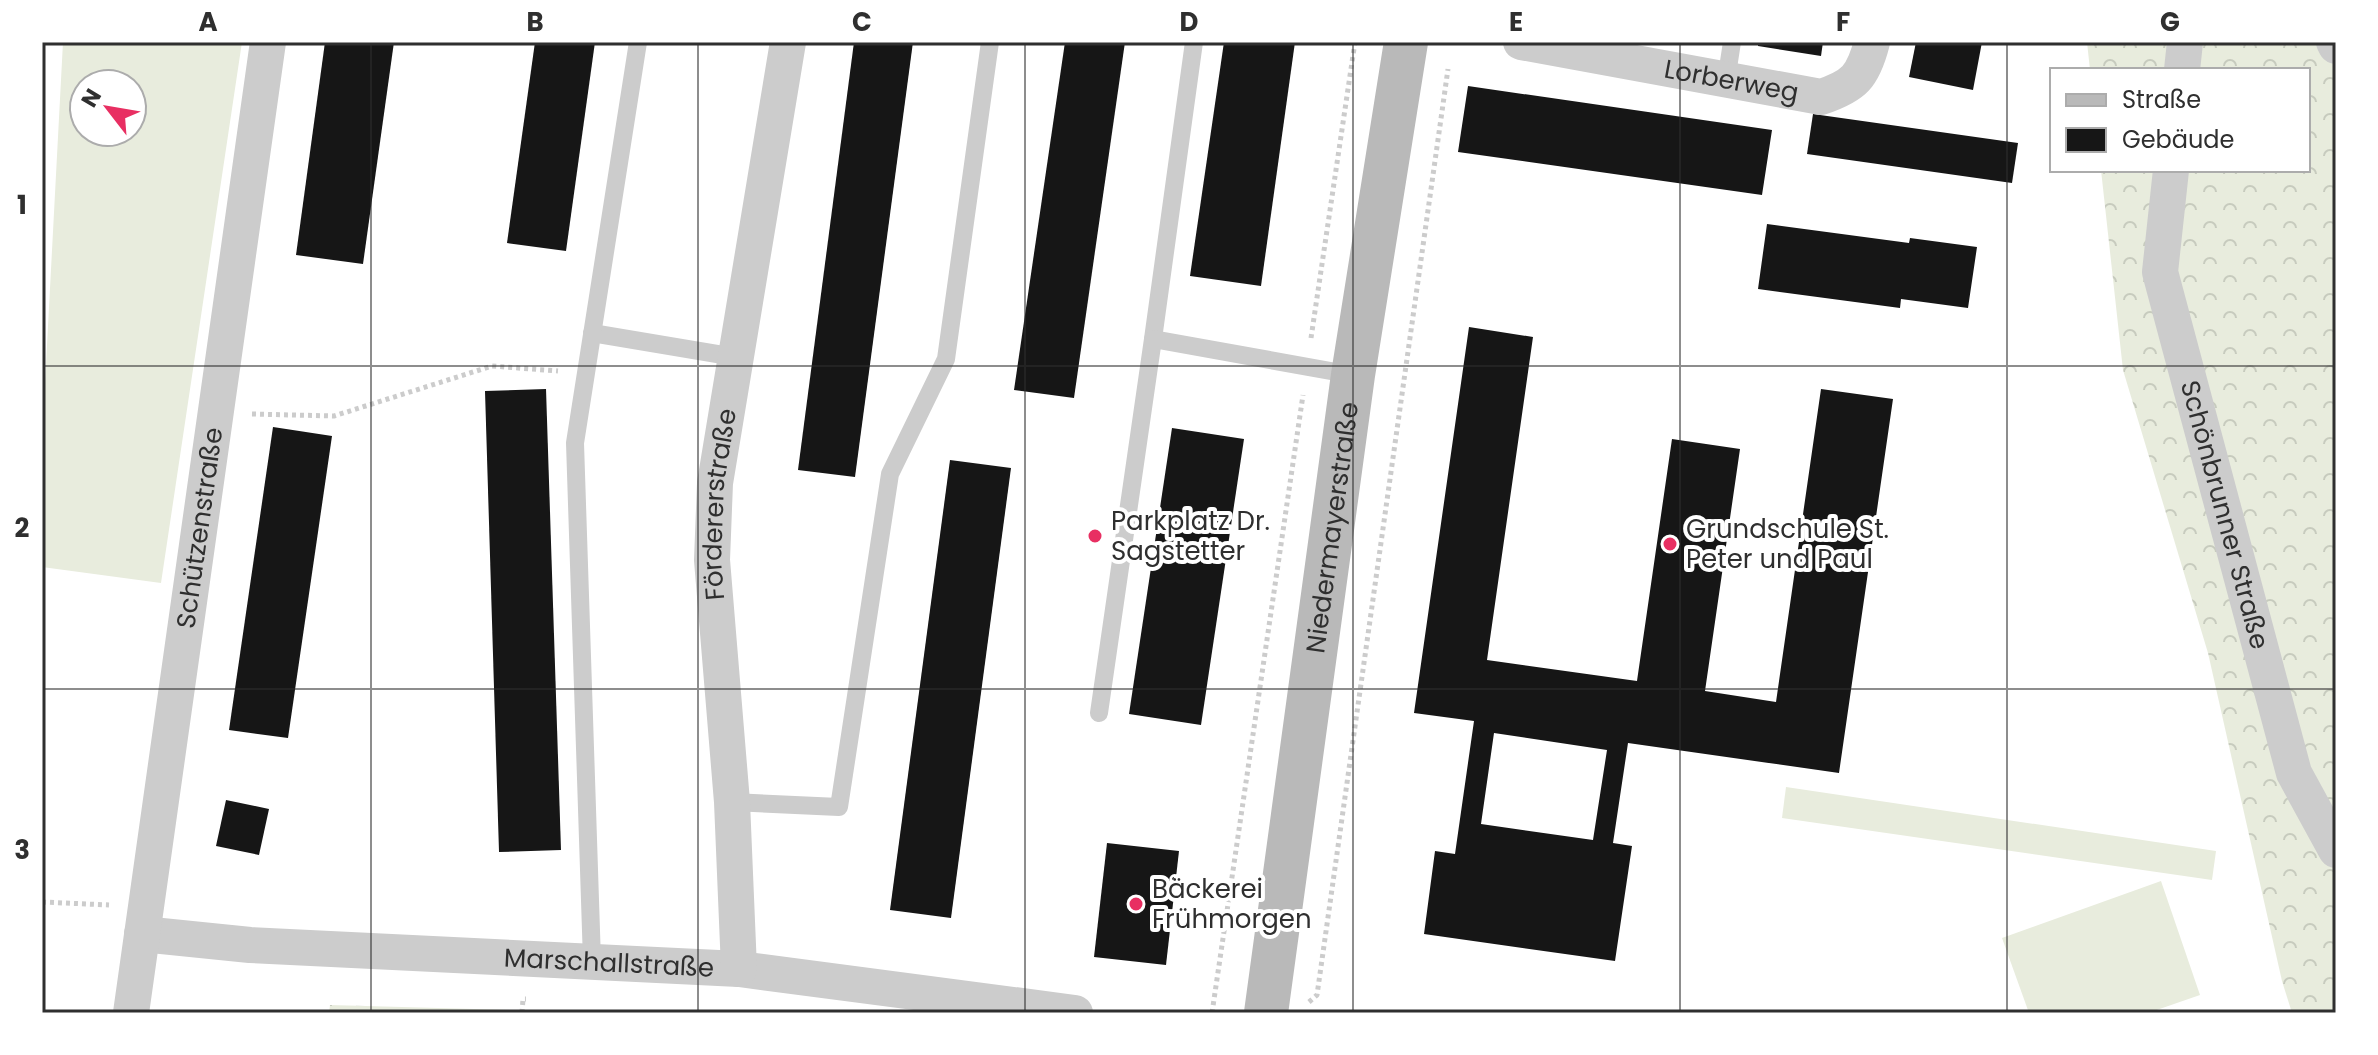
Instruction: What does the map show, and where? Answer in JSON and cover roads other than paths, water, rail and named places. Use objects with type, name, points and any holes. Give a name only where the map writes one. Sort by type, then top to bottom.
[{"type":"main road","name":"Niedermayerstraße","points":[[1286,1008],[1353,375],[1406,42]]},
{"type":"street","name":"Schützenstraße","points":[[131,1013],[268,42]]},
{"type":"street","name":"Fördererstraße","points":[[739,969],[732,802],[712,560],[715,483],[788,42]]},
{"type":"street","name":"Lorberweg","points":[[1521,42],[1821,97],[1848,88],[1866,65],[1872,42]]},
{"type":"street","points":[[2182,68],[2185,42]]},
{"type":"street","name":"Schönbrunner Straße","points":[[2171,172],[2160,272],[2294,773],[2336,850]]},
{"type":"street","name":"Marschallstraße","points":[[142,934],[250,945],[739,969],[1075,1013]]},
{"type":"lane","points":[[592,961],[575,443],[638,42]]},
{"type":"lane","points":[[732,802],[839,807],[890,474],[946,359],[990,42]]},
{"type":"lane","points":[[1099,713],[1194,42]]},
{"type":"lane","points":[[1726,81],[1732,42]]},
{"type":"lane","points":[[592,333],[735,357]]},
{"type":"lane","points":[[1153,339],[1353,375]]},
{"type":"place","name":"Parkplatz Dr. Sagstetter","points":[[1095,536]]},
{"type":"place","name":"Grundschule St. Peter und Paul","points":[[1670,544]]},
{"type":"place","name":"Bäckerei Frühmorgen","points":[[1136,904]]}]
